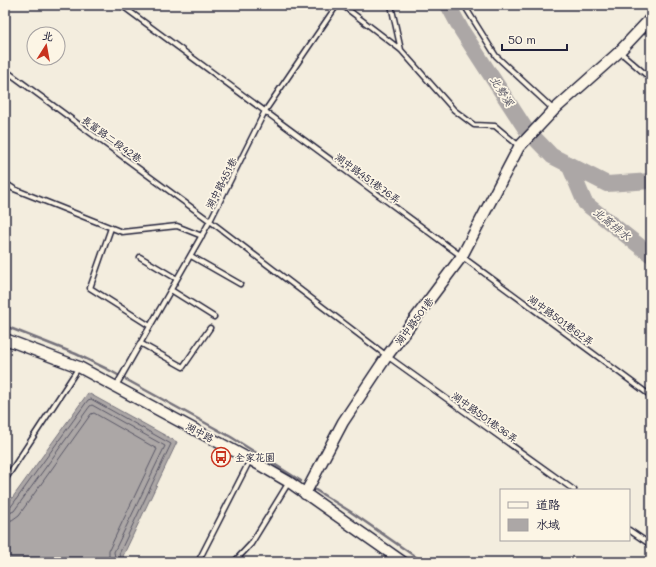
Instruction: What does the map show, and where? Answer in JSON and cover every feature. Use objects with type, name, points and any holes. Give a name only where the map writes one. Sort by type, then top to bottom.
[{"type":"street","name":"湖中路501巷","points":[[305,494],[343,422],[387,356],[462,256],[519,146],[554,110],[619,52],[651,18]]},
{"type":"street","name":"湖中路","points":[[5,339],[80,367],[250,460],[289,482],[403,562]]},
{"type":"lane","name":"湖中路451巷76弄","points":[[121,5],[462,256]]},
{"type":"lane","name":"湖中路451巷","points":[[116,386],[202,236],[265,111],[337,5]]},
{"type":"lane","points":[[342,5],[401,50],[454,110],[474,125],[495,126],[519,146]]},
{"type":"lane","points":[[391,5],[401,50]]},
{"type":"lane","points":[[464,5],[496,56],[554,110]]},
{"type":"lane","points":[[619,52],[651,79]]},
{"type":"lane","name":"長富路二段42巷","points":[[5,70],[210,221],[387,356]]},
{"type":"lane","points":[[5,184],[14,189],[122,232],[177,226],[202,236]]},
{"type":"lane","points":[[111,228],[90,288],[150,326]]},
{"type":"lane","points":[[191,256],[240,284]]},
{"type":"lane","name":"湖中路501巷62弄","points":[[462,256],[651,396]]},
{"type":"lane","points":[[140,257],[177,279]]},
{"type":"lane","points":[[171,290],[214,317]]},
{"type":"lane","points":[[140,343],[183,367],[210,328]]},
{"type":"lane","name":"湖中路501巷36弄","points":[[387,356],[573,489]]},
{"type":"lane","points":[[5,480],[80,367]]},
{"type":"lane","points":[[198,562],[250,460]]},
{"type":"lane","points":[[234,562],[251,544],[289,482]]},
{"type":"lane","points":[[630,531],[651,545]]},
{"type":"water","points":[[88,393],[177,442],[123,556],[127,562],[5,562],[5,508]]},
{"type":"waterway","name":"北勢溪","points":[[448,5],[462,31],[525,128],[552,156],[607,184],[651,181]]},
{"type":"waterway","name":"北窩排水","points":[[569,165],[585,203],[651,255]]},
{"type":"waterway","points":[[5,326],[76,354],[107,369],[231,437],[301,481]]},
{"type":"waterway","points":[[314,489],[351,512],[423,562]]},
{"type":"place","name":"全家花園","points":[[221,457]]}]
